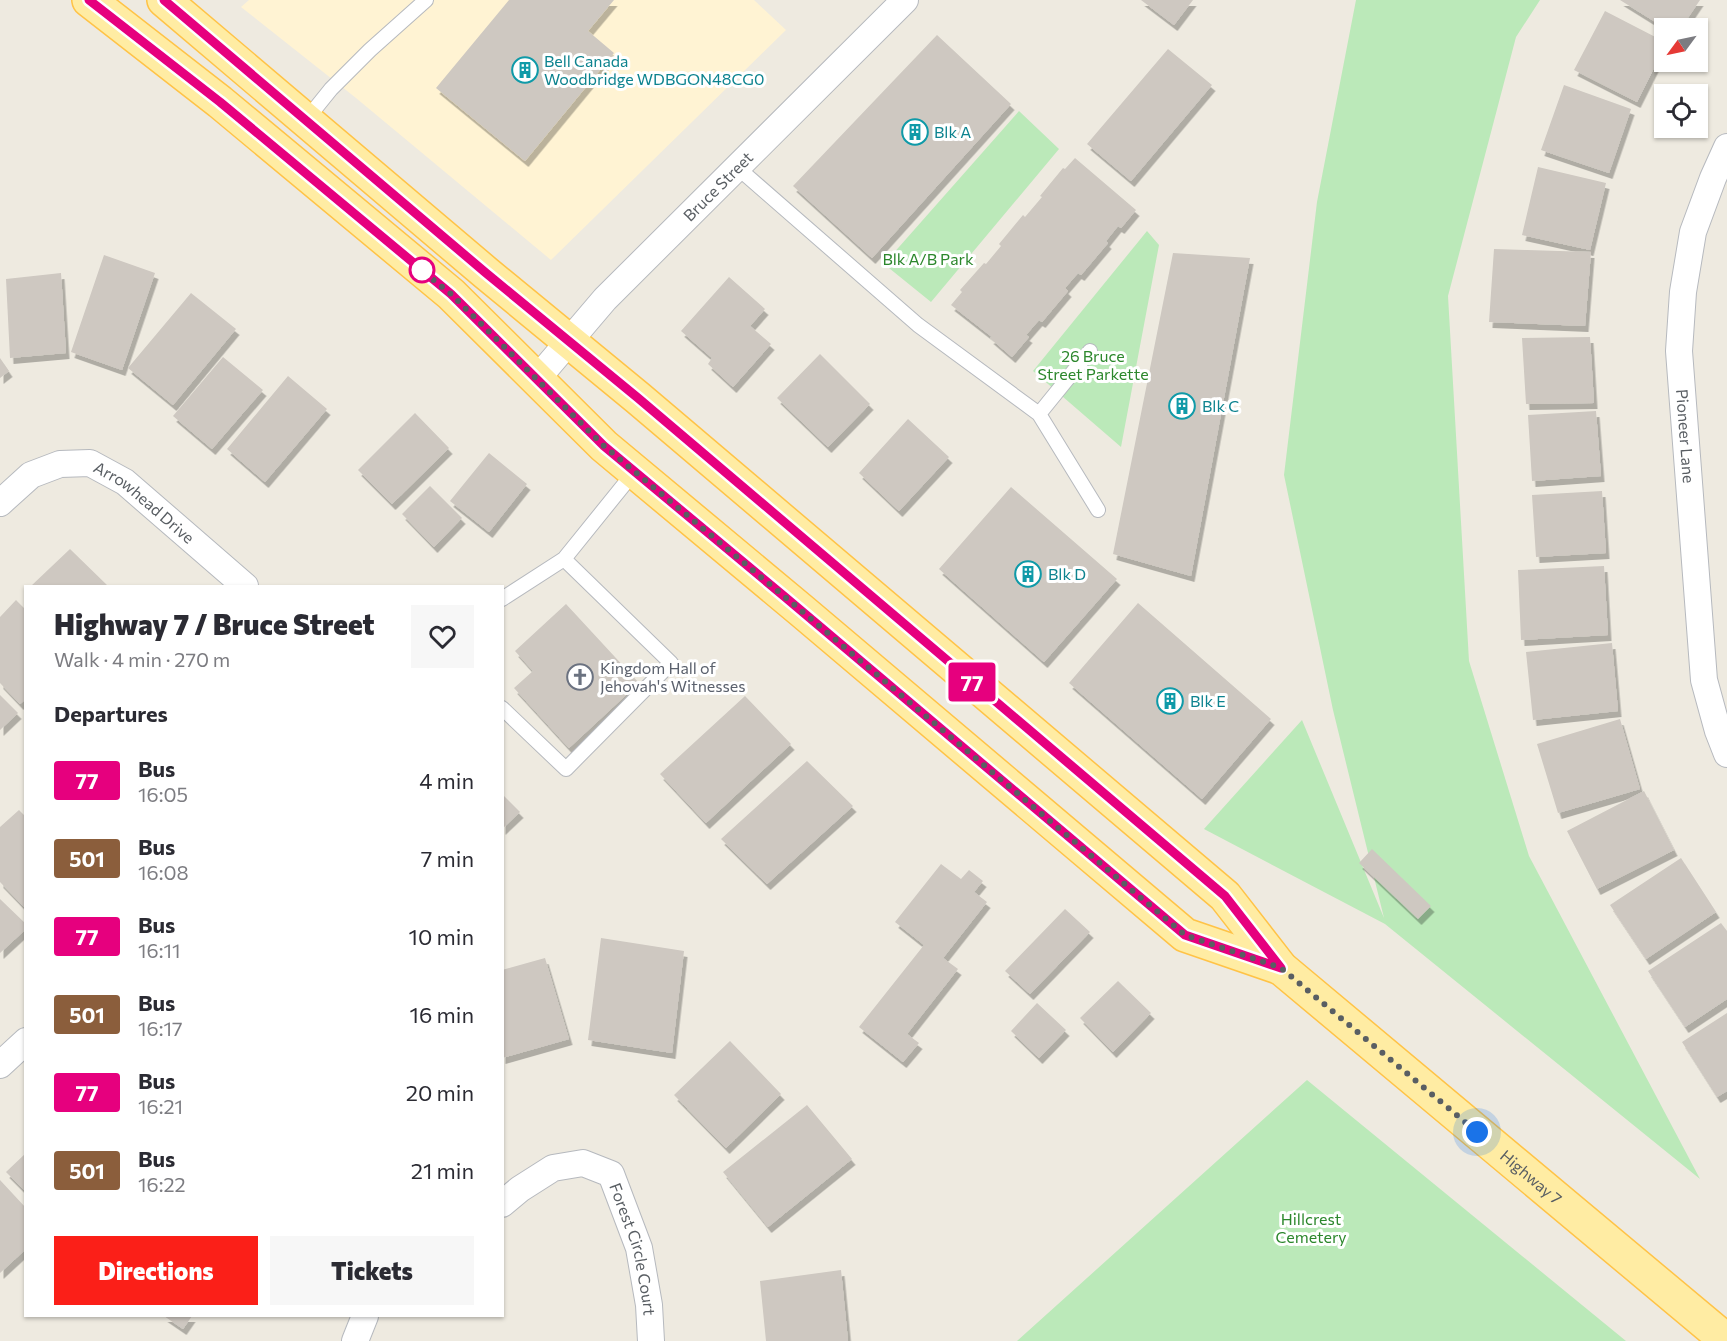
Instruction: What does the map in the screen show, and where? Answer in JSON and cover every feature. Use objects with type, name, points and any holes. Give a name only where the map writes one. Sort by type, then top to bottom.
[{"type":"main road","name":"Highway 7","points":[[89,0],[220,102],[451,294],[604,446],[1185,935],[1281,968]]},
{"type":"main road","name":"Highway 7","points":[[164,0],[1225,896],[1281,968],[1727,1341]]},
{"type":"street","name":"Bruce Street","points":[[536,380],[605,299],[905,0]]},
{"type":"street","name":"Pioneer Lane","points":[[1724,738],[1704,680],[1679,351],[1683,292],[1693,232],[1727,147]]},
{"type":"street","name":"Arrowhead Drive","points":[[0,504],[31,475],[60,464],[90,463],[125,482],[244,585]]},
{"type":"street","points":[[0,1065],[24,1043]]},
{"type":"street","name":"Forest Circle Court","points":[[504,1202],[553,1168],[583,1162],[611,1174],[639,1248],[649,1305],[651,1341]]},
{"type":"street","points":[[356,1341],[365,1317]]},
{"type":"lane","points":[[306,120],[331,89],[426,0]]},
{"type":"lane","points":[[738,168],[918,325],[1039,414],[1098,510]]},
{"type":"lane","points":[[1039,414],[1090,351]]},
{"type":"lane","points":[[504,598],[564,560],[634,471]]},
{"type":"lane","points":[[504,710],[566,769],[671,663],[564,560]]},
{"type":"shaded area","points":[[249,0],[754,0],[786,30],[551,260],[356,98],[241,7]]},
{"type":"green space","points":[[1356,0],[1540,0],[1516,37],[1448,296],[1469,661],[1529,856],[1700,1179],[1385,924],[1204,829],[1302,720],[1384,918],[1333,710],[1284,475],[1317,202]]},
{"type":"green space","name":"Blk A/B Park","points":[[1019,111],[1059,149],[931,302],[884,264]]},
{"type":"green space","name":"26 Bruce Street Parkette","points":[[1147,231],[1159,245],[1121,447],[1033,371]]},
{"type":"green space","name":"Hillcrest Cemetery","points":[[1307,1080],[1626,1341],[1017,1341]]},
{"type":"building","name":"Bell Canada Woodbridge WDBGON48CG0","points":[[509,0],[614,0],[588,31],[614,53],[525,161],[436,88]]},
{"type":"building","points":[[1141,0],[1193,0],[1174,25]]},
{"type":"building","points":[[1620,0],[1700,0],[1688,18],[1654,18],[1654,21]]},
{"type":"building","points":[[1605,11],[1654,36],[1654,68],[1637,102],[1574,70]]},
{"type":"building","name":"Blk A","points":[[937,35],[1011,104],[872,258],[793,186]]},
{"type":"building","points":[[1168,49],[1212,85],[1131,181],[1087,144]]},
{"type":"building","points":[[1564,85],[1631,109],[1609,173],[1541,150]]},
{"type":"building","points":[[1075,158],[1136,210],[1121,228],[1118,226],[1106,241],[1108,243],[1081,275],[1078,273],[1065,288],[1068,291],[1042,322],[1039,320],[1026,335],[1029,337],[1012,357],[990,338],[992,337],[951,305],[962,292],[960,290],[984,263],[986,264],[1023,215],[1025,217],[1063,168],[1065,169]]},
{"type":"building","points":[[1538,167],[1606,183],[1590,250],[1522,235]]},
{"type":"building","points":[[1494,249],[1591,252],[1585,326],[1489,322]]},
{"type":"building","name":"Blk C","points":[[1173,253],[1250,258],[1191,576],[1113,554]]},
{"type":"building","points":[[104,255],[155,273],[122,370],[71,352]]},
{"type":"building","points":[[61,273],[66,353],[10,358],[6,279]]},
{"type":"building","points":[[729,277],[765,309],[750,326],[771,344],[733,387],[708,364],[712,358],[681,331]]},
{"type":"building","points":[[191,293],[236,329],[173,405],[128,368]]},
{"type":"building","points":[[1590,337],[1594,403],[1526,404],[1522,338]]},
{"type":"building","points":[[820,354],[870,404],[828,447],[777,398]]},
{"type":"building","points":[[223,357],[263,390],[212,449],[173,416]]},
{"type":"building","points":[[0,358],[9,371],[0,378]]},
{"type":"building","points":[[288,376],[327,409],[265,482],[227,449]]},
{"type":"building","points":[[1596,411],[1601,476],[1532,481],[1528,415]]},
{"type":"building","points":[[415,413],[449,448],[392,504],[358,470]]},
{"type":"building","points":[[908,419],[949,457],[899,511],[859,473]]},
{"type":"building","points":[[489,453],[527,484],[489,532],[450,501]]},
{"type":"building","points":[[430,486],[462,518],[434,547],[402,514]]},
{"type":"building","name":"Blk D","points":[[1011,487],[1117,579],[1044,662],[939,569]]},
{"type":"building","points":[[1602,491],[1606,553],[1536,557],[1532,495]]},
{"type":"building","points":[[70,549],[107,585],[32,585]]},
{"type":"building","points":[[1604,566],[1608,635],[1521,640],[1518,570]]},
{"type":"building","points":[[16,600],[24,608],[24,701],[20,704],[0,683],[0,617]]},
{"type":"building","name":"Blk E","points":[[1138,603],[1271,719],[1202,799],[1069,683]]},
{"type":"building","name":"Kingdom Hall of Jehovah's Witnesses","points":[[566,604],[639,683],[569,748],[514,688],[533,671],[515,651]]},
{"type":"building","points":[[1612,643],[1618,711],[1533,720],[1526,652]]},
{"type":"building","points":[[0,695],[18,713],[0,730]]},
{"type":"building","points":[[745,696],[791,744],[706,823],[660,774]]},
{"type":"building","points":[[1620,719],[1640,789],[1558,813],[1537,744]]},
{"type":"building","points":[[807,761],[853,806],[767,884],[721,839]]},
{"type":"building","points":[[1644,791],[1674,850],[1597,889],[1567,831]]},
{"type":"building","points":[[504,796],[520,812],[504,827]]},
{"type":"building","points":[[19,810],[24,815],[24,907],[0,882],[0,827]]},
{"type":"building","points":[[1372,849],[1431,906],[1418,919],[1359,863]]},
{"type":"building","points":[[1681,858],[1716,912],[1646,959],[1610,905]]},
{"type":"building","points":[[941,864],[961,879],[969,870],[983,881],[974,892],[987,902],[943,958],[958,969],[907,1034],[919,1043],[903,1062],[859,1027],[924,945],[895,922]]},
{"type":"building","points":[[0,899],[24,922],[24,931],[0,953]]},
{"type":"building","points":[[1065,909],[1090,932],[1030,994],[1005,971]]},
{"type":"building","points":[[1721,923],[1727,931],[1727,999],[1685,1027],[1648,971]]},
{"type":"building","points":[[601,938],[684,951],[672,1053],[588,1040]]},
{"type":"building","points":[[545,958],[569,1039],[504,1057],[504,969]]},
{"type":"building","points":[[1118,981],[1151,1013],[1113,1052],[1080,1018]]},
{"type":"building","points":[[1037,1003],[1066,1030],[1039,1058],[1011,1031]]},
{"type":"building","points":[[1727,1013],[1727,1091],[1717,1097],[1682,1042]]},
{"type":"building","points":[[730,1041],[781,1094],[726,1148],[674,1095]]},
{"type":"building","points":[[807,1105],[852,1159],[768,1227],[723,1172]]},
{"type":"building","points":[[24,1155],[24,1190],[6,1172]]},
{"type":"building","points":[[0,1180],[24,1206],[24,1251],[0,1273]]},
{"type":"building","points":[[841,1270],[848,1341],[766,1341],[760,1281]]},
{"type":"building","points":[[165,1317],[191,1317],[183,1329]]},
{"type":"bus line","name":"77","points":[[89,0],[220,102],[451,294],[604,446],[1185,935],[1281,968],[1225,896],[164,0]]},
{"type":"place","name":"Bell Canada Woodbridge WDBGON48CG0","points":[[525,70]]},
{"type":"place","name":"Blk A","points":[[915,132]]},
{"type":"place","name":"Blk C","points":[[1182,406]]},
{"type":"place","name":"Blk D","points":[[1028,574]]},
{"type":"place","name":"Kingdom Hall of Jehovah's Witnesses","points":[[580,677]]},
{"type":"place","name":"Blk E","points":[[1170,701]]},
{"type":"route","points":[[422,270],[415,265],[451,294],[604,446],[1185,935],[1281,968],[1477,1132]]}]
